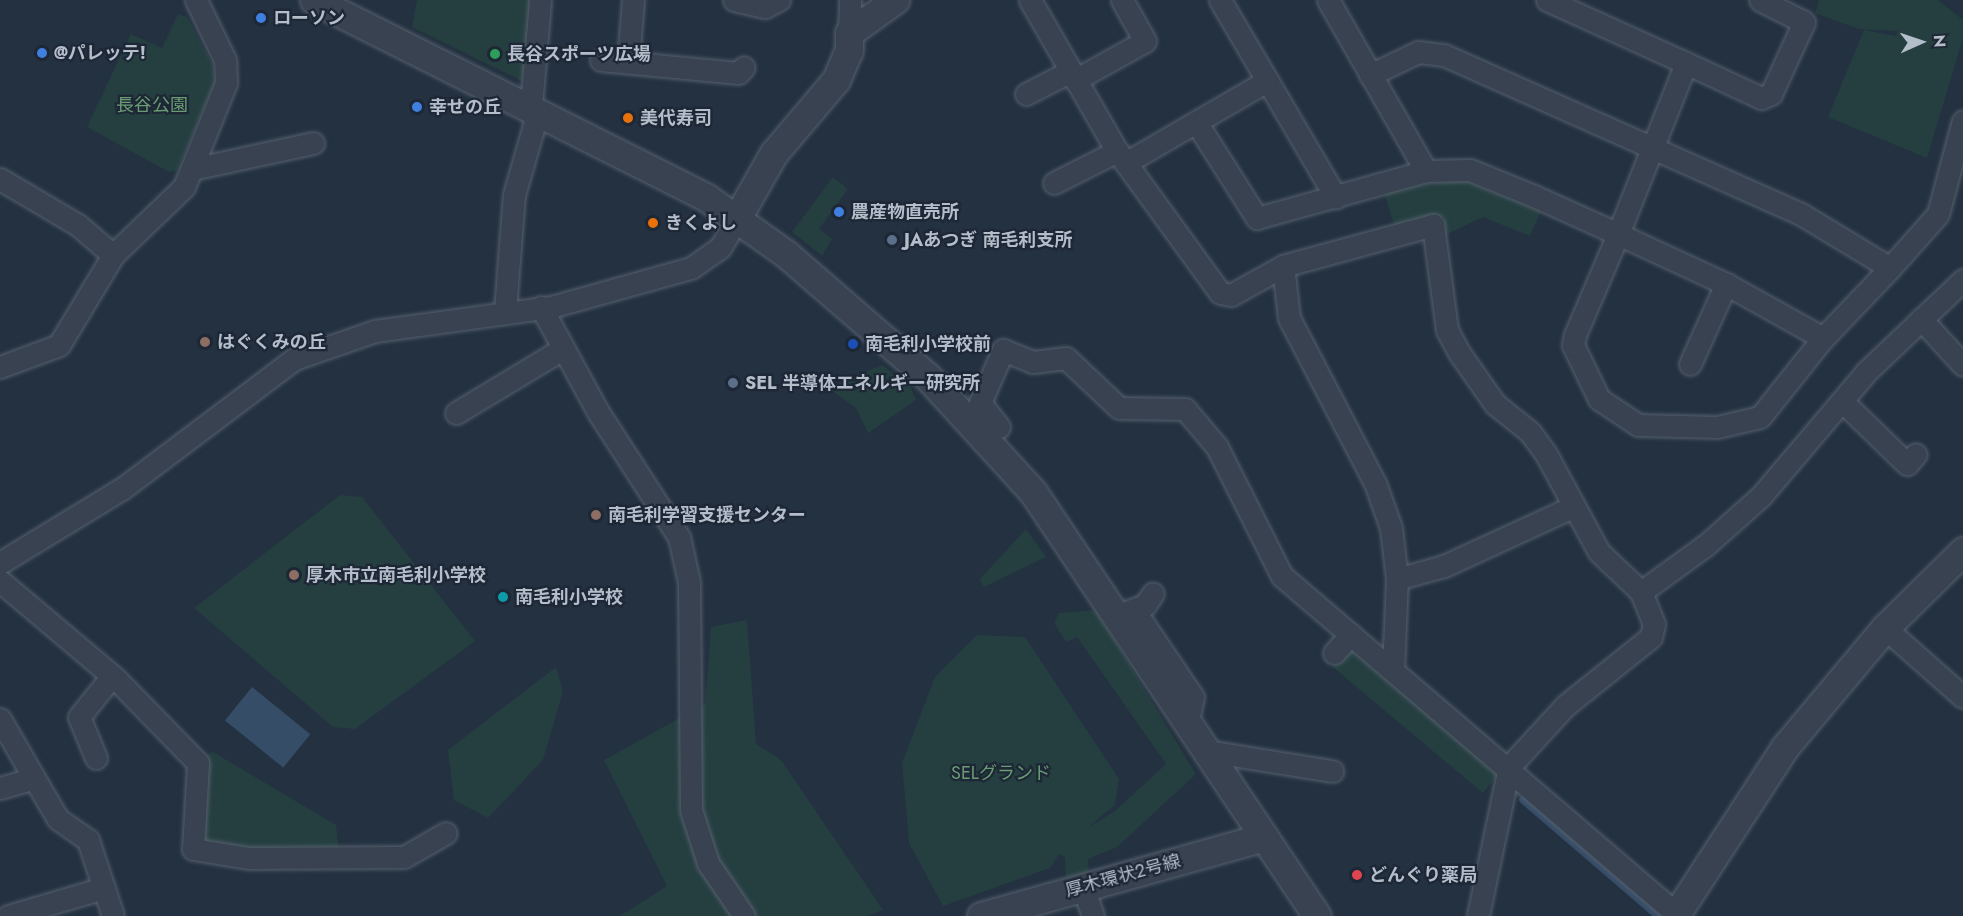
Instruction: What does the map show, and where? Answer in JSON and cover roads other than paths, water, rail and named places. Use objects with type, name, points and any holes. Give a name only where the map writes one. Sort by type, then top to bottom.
[{"type":"street","points":[[0,367],[59,345],[113,255],[183,187],[226,83],[225,60],[196,0]]},
{"type":"street","points":[[314,0],[531,106],[737,218],[894,347],[983,434],[1033,492],[1126,613],[1207,751],[1317,916]]},
{"type":"street","points":[[505,311],[514,195],[535,122],[531,106],[540,0]]},
{"type":"street","points":[[628,62],[633,0]]},
{"type":"street","points":[[734,0],[765,7],[779,0]]},
{"type":"street","points":[[0,563],[123,488],[294,358],[375,331],[541,307],[691,268],[720,248],[774,153],[836,80],[849,50],[850,0]]},
{"type":"street","points":[[849,33],[895,0]]},
{"type":"street","points":[[1026,94],[1072,76],[1145,41],[1122,0]]},
{"type":"street","points":[[1220,0],[1336,198]]},
{"type":"street","points":[[1328,0],[1425,171]]},
{"type":"street","points":[[1547,0],[1761,98],[1771,94],[1804,22],[1760,0]]},
{"type":"street","points":[[1033,1],[1072,76],[1122,156],[1220,293],[1231,295],[1283,266],[1433,225],[1438,230],[1447,330],[1495,404],[1530,432],[1546,454],[1572,507],[1599,552],[1641,592],[1654,624],[1651,638],[1565,706],[1509,767],[1478,916]]},
{"type":"street","points":[[1371,75],[1428,52],[1654,145],[1801,214],[1890,268]]},
{"type":"street","points":[[601,60],[738,73],[744,67]]},
{"type":"street","points":[[1686,63],[1573,345],[1599,399],[1638,425],[1700,429],[1760,417],[1822,338],[1890,268],[1938,214],[1963,121]]},
{"type":"street","points":[[1054,183],[1122,156],[1196,122],[1267,81]]},
{"type":"street","points":[[1196,122],[1257,218],[1336,198],[1425,171],[1470,170],[1726,284],[1822,338]]},
{"type":"street","points":[[192,169],[220,172],[300,145]]},
{"type":"street","points":[[0,179],[78,225],[113,255]]},
{"type":"street","points":[[1283,266],[1289,318],[1375,483],[1391,528],[1397,579],[1393,670]]},
{"type":"street","points":[[1641,592],[1707,545],[1761,496],[1845,403],[1866,372],[1963,280]]},
{"type":"street","points":[[1689,354],[1726,284]]},
{"type":"street","points":[[541,307],[562,349],[679,537],[689,582],[691,810],[708,863],[744,916]]},
{"type":"street","points":[[1921,319],[1963,364]]},
{"type":"street","points":[[456,413],[562,349]]},
{"type":"street","points":[[999,427],[980,403],[1003,350],[1033,362],[1066,358],[1119,408],[1185,409],[1217,447],[1282,576],[1509,767],[1677,915],[1785,747],[1885,628],[1963,551]]},
{"type":"street","points":[[1845,403],[1906,465]]},
{"type":"street","points":[[1397,579],[1444,566],[1572,507]]},
{"type":"street","points":[[0,580],[112,676],[198,763],[193,849],[202,854],[404,857],[446,833]]},
{"type":"street","points":[[1126,613],[1153,593]]},
{"type":"street","points":[[1885,628],[1963,697]]},
{"type":"street","points":[[1334,653],[1351,634]]},
{"type":"street","points":[[96,758],[80,717],[112,676]]},
{"type":"street","points":[[0,719],[58,819],[88,840],[113,916]]},
{"type":"street","points":[[1207,751],[1332,771]]},
{"type":"street","points":[[0,788],[34,778]]},
{"type":"street","name":"厚木環状2号線","points":[[981,916],[1264,837]]},
{"type":"street","points":[[1083,887],[1093,916]]},
{"type":"street","points":[[8,916],[104,888]]},
{"type":"water","points":[[252,687],[310,734],[283,768],[225,720]]},
{"type":"waterway","points":[[1522,800],[1657,916]]},
{"type":"place","name":"ローソン","points":[[261,18]]},
{"type":"place","name":"@パレッテ!","points":[[42,53]]},
{"type":"place","name":"長谷スポーツ広場","points":[[495,54]]},
{"type":"place","name":"幸せの丘","points":[[417,107]]},
{"type":"place","name":"美代寿司","points":[[628,118]]},
{"type":"place","name":"農産物直売所","points":[[839,212]]},
{"type":"place","name":"きくよし","points":[[653,223]]},
{"type":"place","name":"JAあつぎ 南毛利支所","points":[[892,240]]},
{"type":"place","name":"はぐくみの丘","points":[[205,342]]},
{"type":"place","name":"南毛利小学校前","points":[[853,344]]},
{"type":"place","name":"SEL 半導体エネルギー研究所","points":[[733,383]]},
{"type":"place","name":"南毛利学習支援センター","points":[[596,515]]},
{"type":"place","name":"厚木市立南毛利小学校","points":[[294,575]]},
{"type":"place","name":"南毛利小学校","points":[[503,597]]},
{"type":"place","name":"どんぐり薬局","points":[[1357,875]]},
{"type":"park label","name":"長谷公園","points":[[152,105]]},
{"type":"park label","name":"SELグランド","points":[[1001,773]]}]
